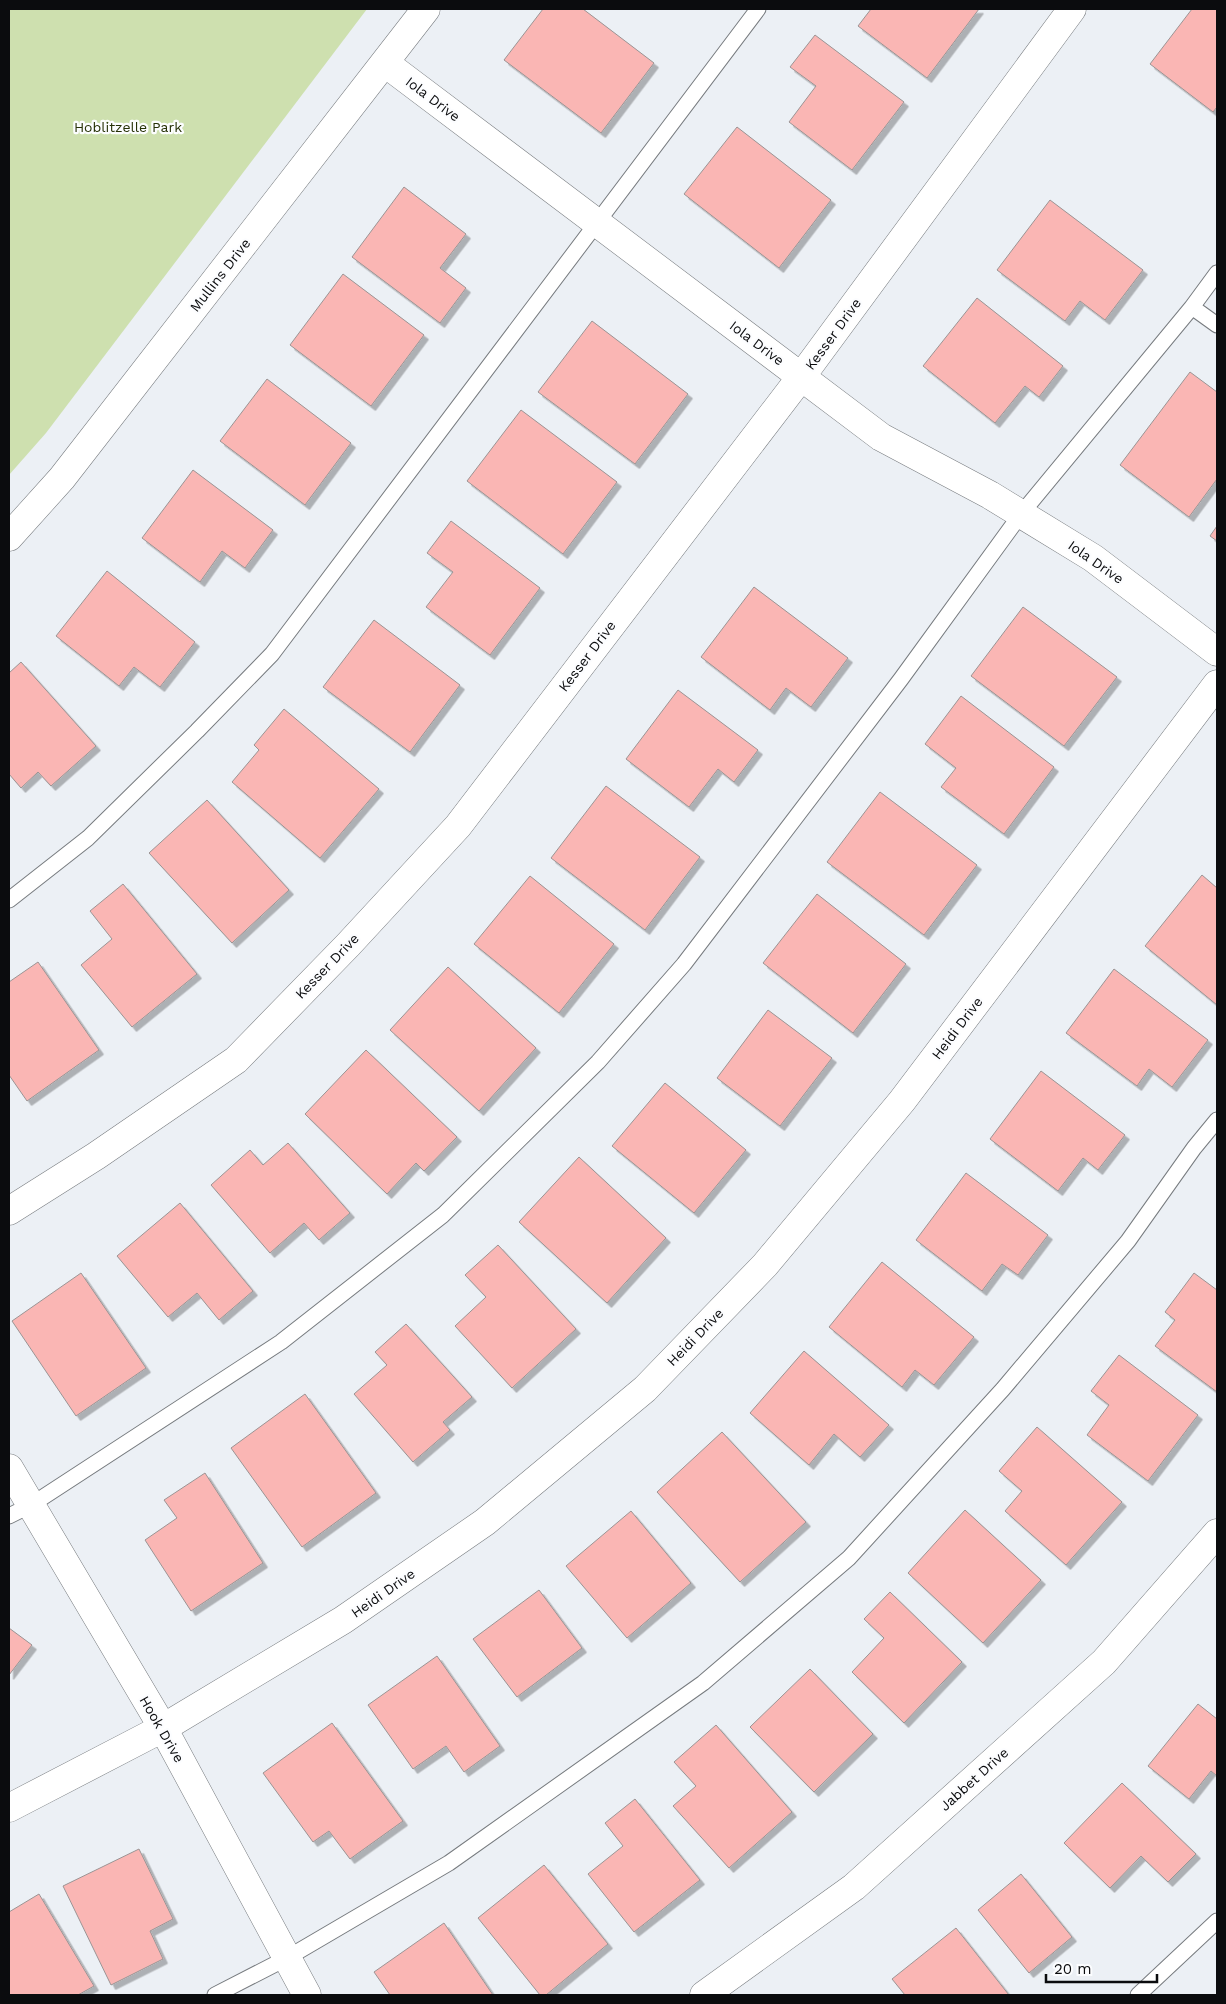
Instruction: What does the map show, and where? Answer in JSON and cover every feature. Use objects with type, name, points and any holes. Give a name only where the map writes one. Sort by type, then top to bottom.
[{"type":"street","name":"Mullins Drive","points":[[9,537],[62,478],[426,9]]},
{"type":"street","name":"Kesser Drive","points":[[9,1211],[96,1156],[236,1060],[348,945],[458,826],[801,377],[1072,9]]},
{"type":"street","name":"Iola Drive","points":[[385,63],[881,437],[990,495],[1093,558],[1217,652]]},
{"type":"street","name":"Heidi Drive","points":[[9,1808],[163,1728],[343,1620],[485,1522],[645,1389],[765,1265],[902,1101],[1217,684]]},
{"type":"street","name":"Hook Drive","points":[[9,1468],[20,1510],[163,1728],[307,1995]]},
{"type":"street","name":"Jabbet Drive","points":[[704,1995],[854,1888],[1104,1662],[1217,1533]]},
{"type":"lane","points":[[9,900],[88,838],[272,654],[758,9]]},
{"type":"lane","points":[[20,1510],[281,1342],[443,1215],[598,1062],[684,964],[901,679],[1021,514],[1192,307],[1217,273]]},
{"type":"lane","points":[[1192,307],[1217,325]]},
{"type":"lane","points":[[215,1995],[287,1958],[449,1863],[695,1688],[849,1558],[1003,1388],[1128,1241],[1194,1148],[1217,1120]]},
{"type":"lane","points":[[1138,1995],[1217,1921]]},
{"type":"green space","name":"Hoblitzelle Park","points":[[9,9],[367,9],[46,433],[9,475]]},
{"type":"building","points":[[543,9],[583,9],[654,63],[601,133],[504,60]]},
{"type":"building","points":[[871,9],[979,9],[927,78],[858,26]]},
{"type":"building","points":[[1192,9],[1217,9],[1217,107],[1213,112],[1150,64]]},
{"type":"building","points":[[815,35],[904,102],[852,170],[789,122],[816,86],[790,67]]},
{"type":"building","points":[[737,127],[831,200],[779,268],[684,194]]},
{"type":"building","points":[[404,187],[466,234],[440,268],[466,288],[440,323],[352,257]]},
{"type":"building","points":[[1050,200],[1143,270],[1105,320],[1080,301],[1065,321],[997,270]]},
{"type":"building","points":[[343,274],[424,335],[371,406],[290,345]]},
{"type":"building","points":[[977,298],[1063,366],[1039,397],[1025,386],[995,423],[923,366]]},
{"type":"building","points":[[592,321],[688,394],[635,464],[538,392]]},
{"type":"building","points":[[1190,372],[1217,392],[1217,479],[1189,517],[1120,465]]},
{"type":"building","points":[[267,379],[351,443],[305,505],[220,441]]},
{"type":"building","points":[[521,410],[617,482],[563,554],[467,481]]},
{"type":"building","points":[[193,470],[273,530],[245,568],[222,551],[200,582],[142,538]]},
{"type":"building","points":[[451,521],[540,588],[490,655],[426,607],[453,572],[427,553]]},
{"type":"building","points":[[1217,526],[1217,541],[1210,536]]},
{"type":"building","points":[[107,571],[195,642],[160,687],[134,667],[119,686],[56,636]]},
{"type":"building","points":[[754,587],[848,658],[811,707],[786,688],[770,710],[701,657]]},
{"type":"building","points":[[1023,607],[1117,677],[1064,746],[971,676]]},
{"type":"building","points":[[374,620],[460,685],[410,752],[323,687]]},
{"type":"building","points":[[21,662],[96,746],[51,786],[38,772],[21,788],[9,774],[9,673]]},
{"type":"building","points":[[678,690],[758,750],[734,782],[718,769],[689,807],[626,759]]},
{"type":"building","points":[[961,696],[1054,767],[1004,834],[941,787],[956,768],[925,744]]},
{"type":"building","points":[[284,709],[379,789],[320,858],[232,782],[259,750],[254,745]]},
{"type":"building","points":[[606,786],[700,857],[645,930],[551,858]]},
{"type":"building","points":[[880,792],[977,865],[924,935],[827,862]]},
{"type":"building","points":[[207,800],[289,890],[232,943],[149,853]]},
{"type":"building","points":[[1202,875],[1217,888],[1217,1005],[1145,946]]},
{"type":"building","points":[[530,876],[614,944],[559,1013],[474,944]]},
{"type":"building","points":[[123,884],[197,974],[132,1027],[81,965],[112,939],[90,911]]},
{"type":"building","points":[[817,894],[906,964],[853,1033],[763,963]]},
{"type":"building","points":[[38,962],[99,1050],[27,1101],[9,1075],[9,982]]},
{"type":"building","points":[[448,967],[536,1048],[479,1111],[390,1030]]},
{"type":"building","points":[[1114,969],[1208,1040],[1172,1087],[1149,1069],[1137,1086],[1066,1033]]},
{"type":"building","points":[[768,1010],[832,1058],[780,1126],[717,1078]]},
{"type":"building","points":[[366,1050],[457,1137],[424,1171],[416,1163],[387,1194],[305,1114]]},
{"type":"building","points":[[1041,1071],[1125,1135],[1098,1170],[1083,1158],[1058,1191],[990,1139]]},
{"type":"building","points":[[665,1083],[746,1150],[694,1213],[612,1146]]},
{"type":"building","points":[[288,1143],[350,1213],[319,1240],[304,1223],[270,1253],[211,1185],[250,1150],[263,1165]]},
{"type":"building","points":[[579,1157],[666,1238],[607,1303],[519,1222]]},
{"type":"building","points":[[966,1173],[1048,1235],[1018,1275],[1002,1264],[982,1291],[916,1240]]},
{"type":"building","points":[[180,1203],[253,1291],[219,1320],[197,1293],[168,1317],[117,1256]]},
{"type":"building","points":[[498,1245],[576,1329],[512,1388],[455,1326],[486,1297],[465,1275]]},
{"type":"building","points":[[882,1262],[974,1337],[934,1385],[915,1370],[902,1387],[829,1327]]},
{"type":"building","points":[[81,1273],[146,1368],[76,1416],[12,1321]]},
{"type":"building","points":[[1194,1273],[1217,1290],[1217,1392],[1155,1346],[1175,1320],[1165,1312]]},
{"type":"building","points":[[406,1324],[472,1397],[443,1422],[450,1430],[413,1462],[354,1394],[387,1365],[375,1352]]},
{"type":"building","points":[[804,1351],[889,1425],[860,1457],[834,1434],[809,1465],[750,1413]]},
{"type":"building","points":[[1119,1355],[1198,1415],[1148,1481],[1087,1435],[1109,1405],[1091,1391]]},
{"type":"building","points":[[305,1394],[376,1493],[302,1547],[231,1448]]},
{"type":"building","points":[[1037,1427],[1122,1502],[1066,1565],[1005,1511],[1022,1491],[999,1471]]},
{"type":"building","points":[[722,1432],[806,1522],[740,1582],[657,1492]]},
{"type":"building","points":[[205,1473],[263,1563],[191,1611],[145,1540],[177,1518],[164,1500]]},
{"type":"building","points":[[965,1510],[1041,1580],[983,1643],[908,1573]]},
{"type":"building","points":[[631,1511],[691,1583],[627,1638],[566,1566]]},
{"type":"building","points":[[539,1590],[582,1648],[517,1697],[473,1639]]},
{"type":"building","points":[[890,1592],[962,1662],[904,1723],[852,1672],[884,1638],[864,1619]]},
{"type":"building","points":[[9,1628],[32,1645],[9,1675]]},
{"type":"building","points":[[437,1656],[500,1746],[464,1772],[446,1746],[413,1769],[368,1705]]},
{"type":"building","points":[[810,1669],[873,1734],[814,1792],[750,1727]]},
{"type":"building","points":[[1198,1704],[1217,1719],[1217,1776],[1211,1771],[1189,1799],[1148,1766]]},
{"type":"building","points":[[332,1723],[403,1821],[350,1859],[329,1831],[313,1842],[263,1773]]},
{"type":"building","points":[[716,1725],[792,1812],[729,1868],[673,1806],[696,1786],[674,1762]]},
{"type":"building","points":[[1122,1783],[1196,1854],[1168,1882],[1141,1856],[1110,1888],[1064,1843]]},
{"type":"building","points":[[635,1799],[700,1880],[634,1932],[588,1874],[623,1846],[605,1823]]},
{"type":"building","points":[[139,1849],[173,1919],[150,1931],[163,1959],[111,1985],[63,1886]]},
{"type":"building","points":[[544,1865],[608,1944],[546,1995],[540,1995],[478,1918]]},
{"type":"building","points":[[1021,1874],[1072,1937],[1029,1973],[978,1910]]},
{"type":"building","points":[[39,1894],[94,1986],[78,1995],[9,1995],[9,1912]]},
{"type":"building","points":[[444,1923],[493,1995],[390,1995],[374,1972]]},
{"type":"building","points":[[956,1928],[1009,1995],[905,1995],[892,1979]]}]
